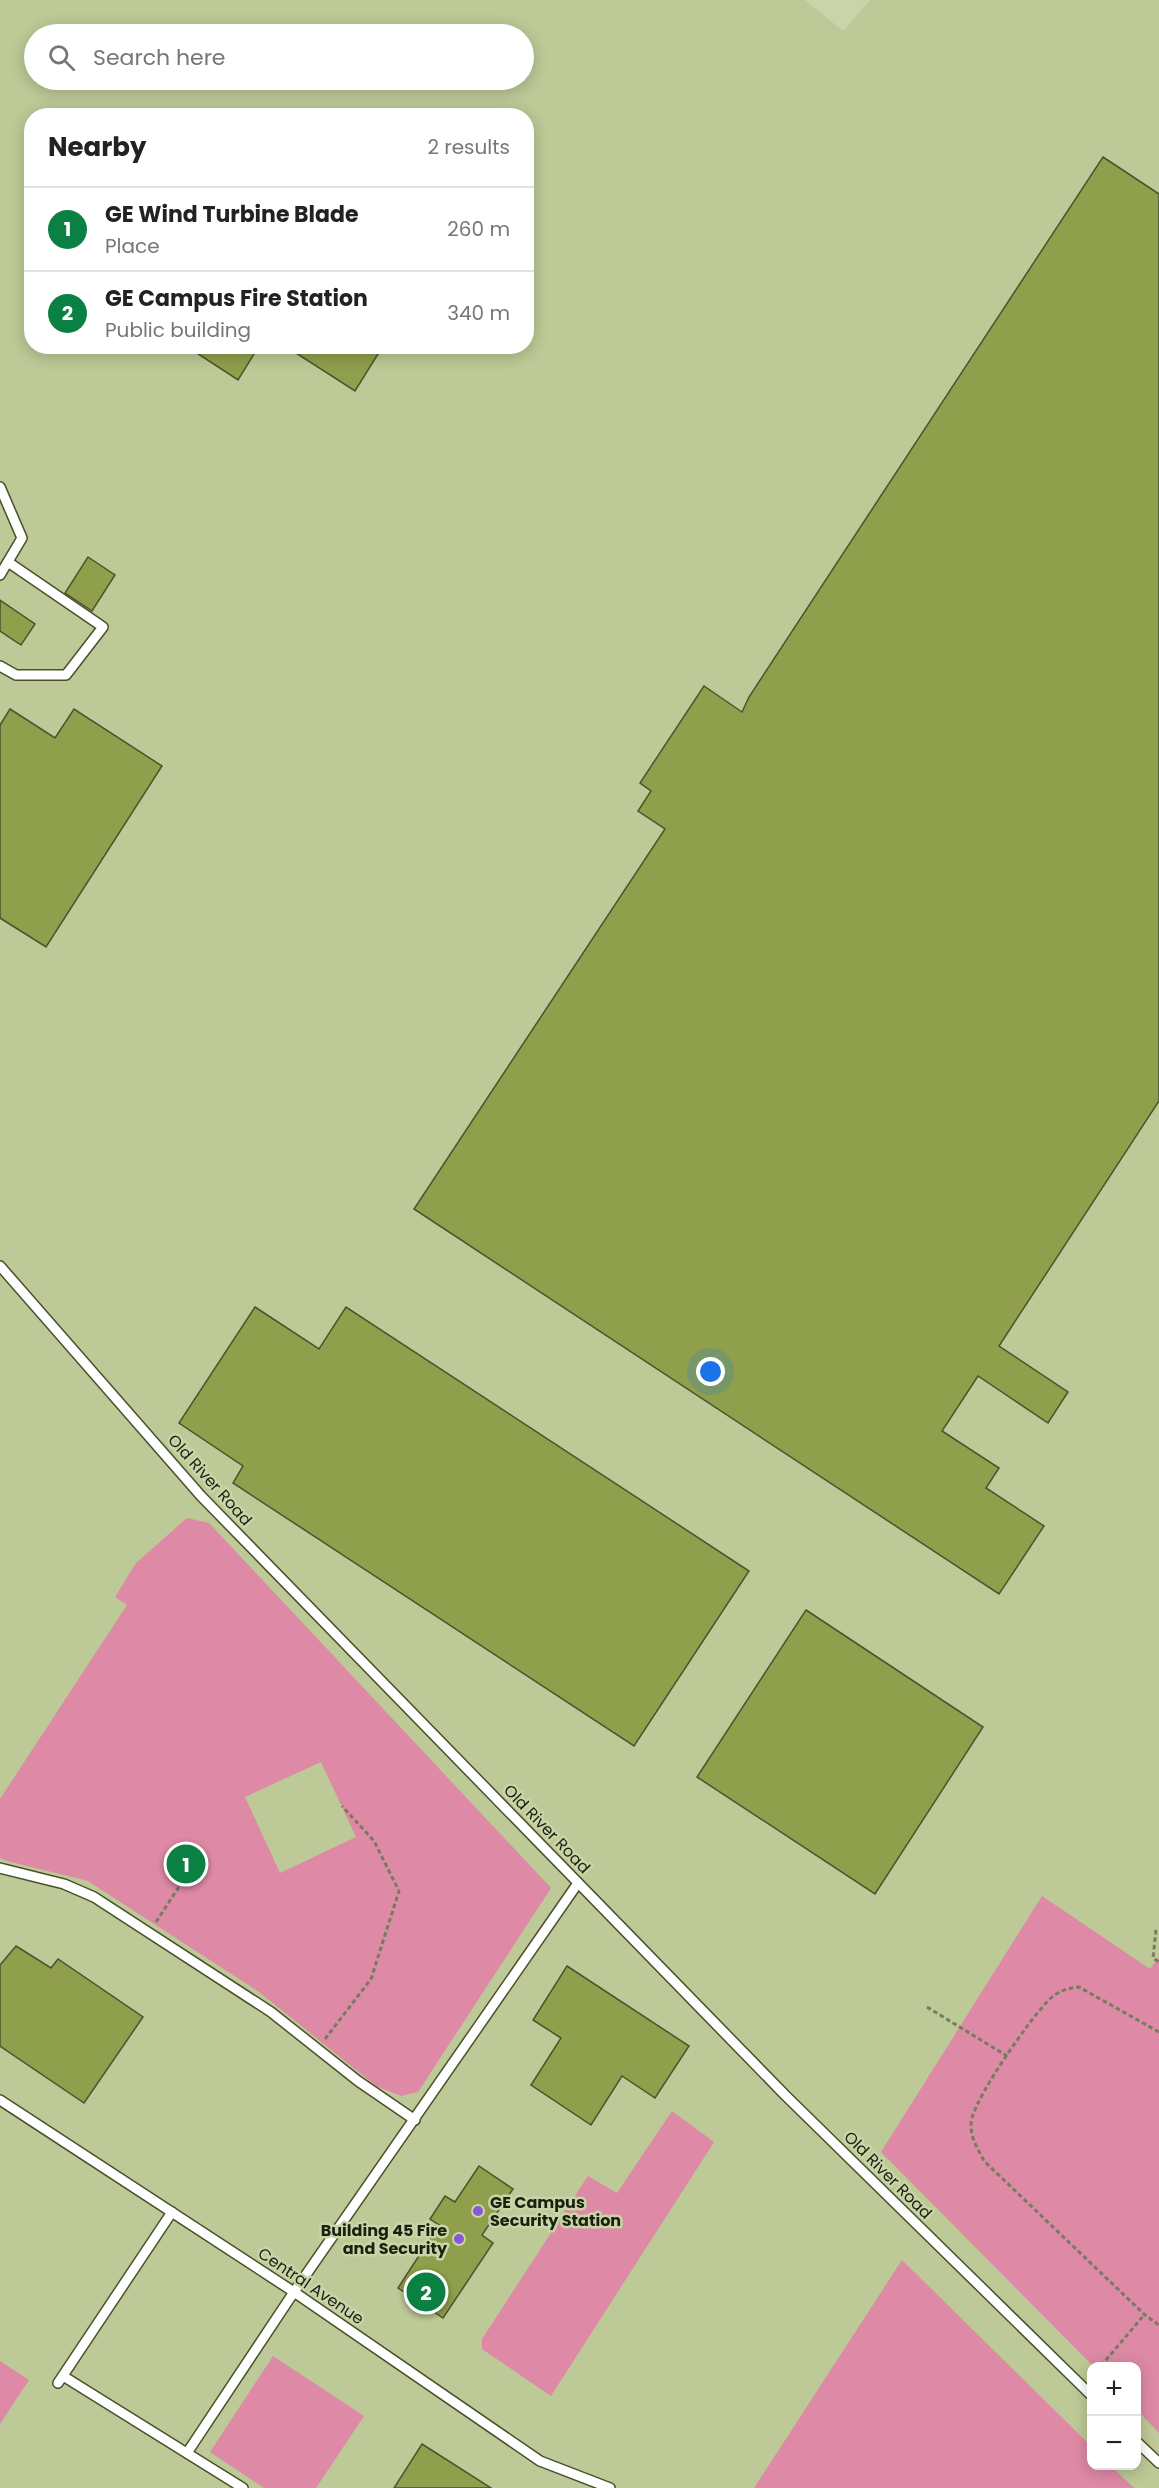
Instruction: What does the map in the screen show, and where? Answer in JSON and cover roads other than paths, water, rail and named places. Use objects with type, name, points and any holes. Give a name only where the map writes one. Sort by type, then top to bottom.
[{"type":"lane","points":[[0,487],[22,538],[0,575]]},
{"type":"lane","points":[[0,666],[16,675],[66,675],[103,627],[8,562]]},
{"type":"lane","name":"Old River Road","points":[[0,1266],[201,1496],[785,2095],[1087,2391]]},
{"type":"lane","points":[[0,1868],[64,1884],[93,1897],[271,2013],[358,2081],[415,2121]]},
{"type":"lane","points":[[187,2453],[294,2292],[415,2121],[578,1883]]},
{"type":"lane","name":"Central Avenue","points":[[0,2100],[294,2292],[540,2461],[586,2484],[610,2488]]},
{"type":"lane","points":[[172,2212],[61,2379],[243,2488]]},
{"type":"lane","points":[[1141,2444],[1159,2463]]},
{"type":"place","name":"GE Wind Turbine Blade","points":[[186,1864]]},
{"type":"place","name":"GE Campus Security Station","points":[[478,2211]]},
{"type":"place","name":"Building 45 Fire and Security","points":[[459,2239]]},
{"type":"place","name":"GE Campus Fire Station","points":[[426,2292]]}]
